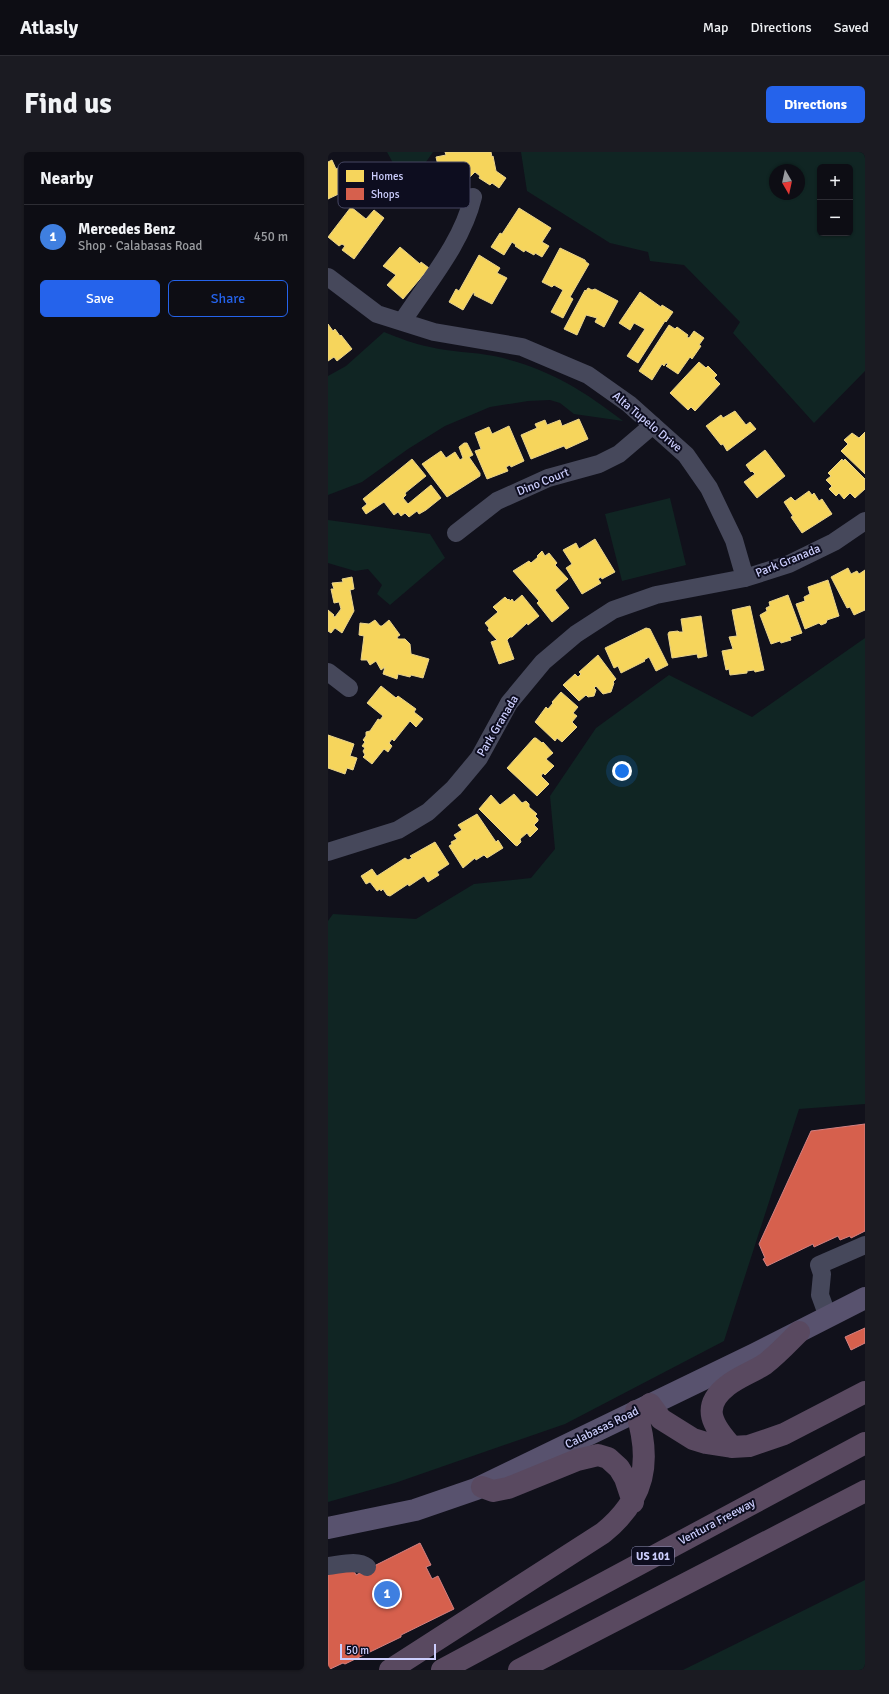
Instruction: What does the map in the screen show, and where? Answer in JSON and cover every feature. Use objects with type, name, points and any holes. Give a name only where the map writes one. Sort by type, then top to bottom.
[{"type":"highway","points":[[732,1447],[719,1432],[713,1422],[711,1411],[714,1399],[727,1385],[765,1364],[798,1332]]},
{"type":"highway","points":[[390,1670],[603,1533],[619,1520],[633,1502],[641,1480],[644,1465],[642,1430],[643,1408],[693,1439],[706,1443],[732,1447],[749,1446],[784,1434],[865,1392]]},
{"type":"highway","name":"Ventura Freeway","points":[[442,1670],[865,1443]]},
{"type":"highway","points":[[482,1487],[493,1491],[508,1488],[577,1460],[598,1456],[608,1458],[619,1468],[625,1478],[633,1502]]},
{"type":"highway","points":[[519,1670],[865,1491]]},
{"type":"main road","name":"Calabasas Road","points":[[328,1528],[415,1510],[482,1487],[865,1298]]},
{"type":"street","points":[[470,208],[472,197]]},
{"type":"street","points":[[402,322],[458,237],[470,208]]},
{"type":"street","name":"Alta Tupelo Drive","points":[[328,277],[377,314],[434,332],[522,347],[588,375],[629,404],[686,455],[710,488],[734,540],[745,578]]},
{"type":"street","name":"Dino Court","points":[[456,533],[497,502],[548,478],[599,464],[619,454],[653,425]]},
{"type":"street","name":"Park Granada","points":[[328,852],[398,830],[428,812],[454,788],[479,758],[509,704],[543,662],[576,634],[613,610],[656,594],[745,578],[789,564],[834,542],[865,521]]},
{"type":"street","points":[[328,672],[349,688]]},
{"type":"street","points":[[828,1317],[820,1295],[822,1274],[819,1265],[865,1244]]},
{"type":"street","points":[[328,1566],[356,1563],[367,1567]]},
{"type":"green space","points":[[387,152],[433,152],[426,162],[392,162]]},
{"type":"green space","points":[[521,152],[865,152],[865,371],[814,423],[733,333],[740,322],[684,265],[650,261],[648,252],[610,243],[527,191]]},
{"type":"green space","points":[[384,332],[424,346],[494,356],[530,366],[578,389],[623,421],[574,414],[560,403],[550,400],[528,401],[490,407],[445,426],[408,449],[362,482],[328,495],[328,376],[346,366]]},
{"type":"green space","points":[[670,498],[686,565],[622,581],[605,514]]},
{"type":"green space","points":[[328,520],[430,534],[445,558],[390,605],[377,594],[382,585],[368,569],[355,571],[328,563]]},
{"type":"green space","points":[[865,638],[865,1104],[799,1109],[724,1341],[565,1424],[395,1483],[328,1502],[328,921],[333,914],[416,919],[474,884],[531,878],[555,849],[550,796],[596,728],[669,675],[752,717]]},
{"type":"green space","points":[[865,1580],[865,1670],[683,1670]]},
{"type":"building: Homes","points":[[445,152],[491,152],[496,171],[506,178],[499,188],[492,183],[490,185],[479,178],[480,176],[475,172],[470,177],[470,162],[437,162],[436,157],[446,155]]},
{"type":"building: Homes","points":[[332,160],[336,169],[338,168],[338,194],[328,199],[328,162]]},
{"type":"building: Homes","points":[[350,208],[366,219],[374,210],[384,218],[354,259],[342,250],[345,246],[342,244],[339,246],[328,237]]},
{"type":"building: Homes","points":[[519,208],[551,228],[542,242],[549,246],[542,257],[525,250],[524,252],[512,242],[504,255],[491,247],[500,233],[502,234]]},
{"type":"building: Homes","points":[[400,247],[420,264],[421,262],[429,268],[403,299],[387,285],[396,275],[383,266]]},
{"type":"building: Homes","points":[[560,248],[585,260],[589,264],[570,297],[573,299],[563,318],[551,312],[563,290],[554,285],[552,287],[542,282]]},
{"type":"building: Homes","points":[[479,255],[500,268],[497,273],[507,278],[492,304],[474,295],[475,293],[473,293],[463,310],[449,302],[456,289],[459,291]]},
{"type":"building: Homes","points":[[588,288],[592,290],[595,289],[618,301],[604,327],[595,322],[597,318],[586,315],[577,335],[564,329],[585,290],[586,291]]},
{"type":"building: Homes","points":[[640,292],[661,307],[662,305],[673,312],[666,322],[665,321],[638,363],[627,356],[645,329],[634,323],[630,330],[619,323]]},
{"type":"building: Homes","points":[[328,324],[333,331],[335,329],[340,336],[341,335],[352,349],[337,361],[334,357],[328,361]]},
{"type":"building: Homes","points":[[669,325],[675,329],[677,327],[688,335],[687,337],[689,338],[694,331],[704,338],[699,345],[701,346],[692,359],[690,357],[678,374],[666,366],[668,364],[666,363],[664,366],[662,364],[652,380],[639,371]]},
{"type":"building: Homes","points":[[699,362],[706,368],[708,366],[717,375],[714,378],[720,384],[695,411],[691,407],[688,410],[670,393]]},
{"type":"building: Homes","points":[[735,411],[746,425],[750,422],[756,429],[727,451],[723,444],[721,445],[706,426],[721,415],[723,418]]},
{"type":"building: Homes","points":[[579,419],[588,439],[566,449],[564,446],[531,459],[521,435],[537,428],[535,424],[545,420],[547,425],[560,420],[562,426]]},
{"type":"building: Homes","points":[[509,426],[524,461],[511,467],[510,465],[506,467],[508,471],[487,479],[475,451],[481,449],[475,433],[489,427],[492,434]]},
{"type":"building: Homes","points":[[865,432],[865,474],[841,451],[848,444],[844,440],[852,433],[859,438]]},
{"type":"building: Homes","points":[[464,443],[467,443],[473,455],[469,457],[480,473],[480,476],[447,497],[422,464],[441,451],[446,458],[455,452],[460,460],[463,458],[459,447]]},
{"type":"building: Homes","points":[[765,450],[785,476],[757,498],[744,482],[755,474],[752,471],[751,472],[746,465]]},
{"type":"building: Homes","points":[[412,459],[426,476],[405,493],[406,495],[403,498],[408,504],[431,485],[441,498],[426,510],[419,514],[417,511],[409,517],[405,513],[401,516],[398,512],[394,515],[384,502],[366,514],[362,508],[367,504],[363,499]]},
{"type":"building: Homes","points":[[842,459],[843,461],[845,459],[865,479],[865,489],[855,498],[850,493],[844,499],[839,493],[836,496],[829,489],[832,486],[826,480],[831,476],[828,473]]},
{"type":"building: Homes","points":[[809,491],[812,495],[814,493],[819,501],[822,499],[832,514],[802,533],[791,517],[793,516],[784,502],[791,497],[795,501]]},
{"type":"building: Homes","points":[[595,539],[615,572],[602,579],[601,577],[598,579],[601,583],[582,594],[566,568],[572,564],[563,550],[576,543],[579,549]]},
{"type":"building: Homes","points":[[542,551],[545,556],[549,553],[557,563],[555,565],[568,579],[555,590],[569,608],[552,622],[537,603],[539,601],[513,571],[529,561],[531,563]]},
{"type":"building: Homes","points":[[848,568],[851,574],[857,571],[859,574],[865,570],[865,610],[854,615],[850,607],[847,608],[831,577]]},
{"type":"building: Homes","points":[[352,577],[354,589],[350,590],[354,611],[342,633],[335,628],[331,633],[328,631],[328,610],[335,617],[341,609],[339,602],[334,603],[331,589],[334,589],[332,583],[343,582],[342,579]]},
{"type":"building: Homes","points":[[828,580],[839,616],[827,620],[826,623],[821,625],[819,623],[805,629],[796,604],[805,601],[804,597],[810,594],[808,587]]},
{"type":"building: Homes","points":[[522,595],[539,616],[528,625],[527,623],[507,640],[514,659],[499,664],[491,642],[497,640],[488,630],[489,628],[485,623],[498,612],[493,607],[505,597],[510,601],[512,599],[514,602]]},
{"type":"building: Homes","points":[[788,595],[802,633],[790,637],[791,640],[771,644],[760,615],[767,611],[766,608],[770,606],[769,602]]},
{"type":"building: Homes","points":[[750,606],[764,670],[755,672],[754,670],[747,671],[747,673],[730,675],[729,669],[726,670],[722,651],[733,649],[729,637],[737,636],[732,610]]},
{"type":"building: Homes","points":[[701,616],[707,656],[698,658],[697,654],[672,658],[668,634],[669,632],[683,632],[681,619]]},
{"type":"building: Homes","points":[[375,620],[380,626],[382,626],[389,620],[400,635],[397,637],[398,639],[405,639],[410,644],[411,654],[429,659],[423,678],[398,674],[397,679],[383,674],[385,667],[381,670],[376,661],[370,665],[367,660],[361,660],[364,636],[359,635],[360,623],[369,624]]},
{"type":"building: Homes","points":[[646,628],[650,629],[668,665],[656,671],[649,657],[644,660],[645,661],[621,673],[618,666],[614,668],[605,648]]},
{"type":"building: Homes","points":[[598,655],[616,679],[613,682],[611,692],[603,694],[596,686],[594,688],[596,690],[594,696],[588,697],[586,695],[579,701],[563,685],[575,674],[578,677],[581,674],[579,672]]},
{"type":"building: Homes","points":[[381,686],[396,698],[398,696],[416,709],[414,712],[423,719],[416,727],[410,721],[394,741],[392,739],[389,743],[392,746],[388,752],[384,749],[372,764],[363,757],[365,755],[363,751],[365,748],[362,746],[365,742],[363,740],[366,736],[366,732],[370,731],[378,719],[380,720],[383,716],[367,703]]},
{"type":"building: Homes","points":[[561,692],[578,707],[573,713],[577,716],[572,722],[577,727],[562,742],[557,738],[555,741],[535,722],[546,707],[548,709]]},
{"type":"building: Homes","points":[[328,735],[354,744],[350,756],[357,758],[353,770],[347,768],[345,774],[328,768]]},
{"type":"building: Homes","points":[[534,738],[542,743],[543,742],[553,753],[546,759],[554,766],[545,775],[543,773],[541,776],[549,784],[537,796],[507,768]]},
{"type":"building: Homes","points":[[514,794],[522,803],[526,801],[529,804],[529,807],[537,814],[535,816],[538,819],[534,825],[538,829],[530,837],[527,833],[520,839],[521,842],[517,846],[479,809],[491,795],[500,805]]},
{"type":"building: Homes","points":[[477,814],[496,842],[498,840],[503,848],[487,858],[484,855],[476,860],[475,858],[463,868],[449,846],[452,844],[451,842],[457,839],[454,835],[462,830],[458,825]]},
{"type":"building: Homes","points":[[435,842],[449,864],[437,872],[439,875],[428,882],[424,876],[409,886],[408,884],[390,896],[387,895],[383,889],[381,891],[380,889],[377,891],[370,882],[366,884],[361,876],[372,869],[377,876],[405,858],[408,860],[412,858],[410,856]]},
{"type":"building: Shops","points":[[865,1124],[865,1231],[851,1238],[850,1236],[840,1240],[838,1236],[814,1247],[813,1244],[767,1266],[763,1259],[765,1258],[759,1244],[811,1131]]},
{"type":"building: Shops","points":[[865,1328],[865,1343],[851,1350],[845,1337]]},
{"type":"building: Shops","points":[[420,1543],[431,1565],[426,1567],[432,1579],[438,1576],[454,1609],[401,1635],[401,1637],[345,1664],[343,1663],[328,1670],[328,1572],[353,1569],[356,1575]]},
{"type":"place","name":"Mercedes Benz","points":[[387,1594]]}]
